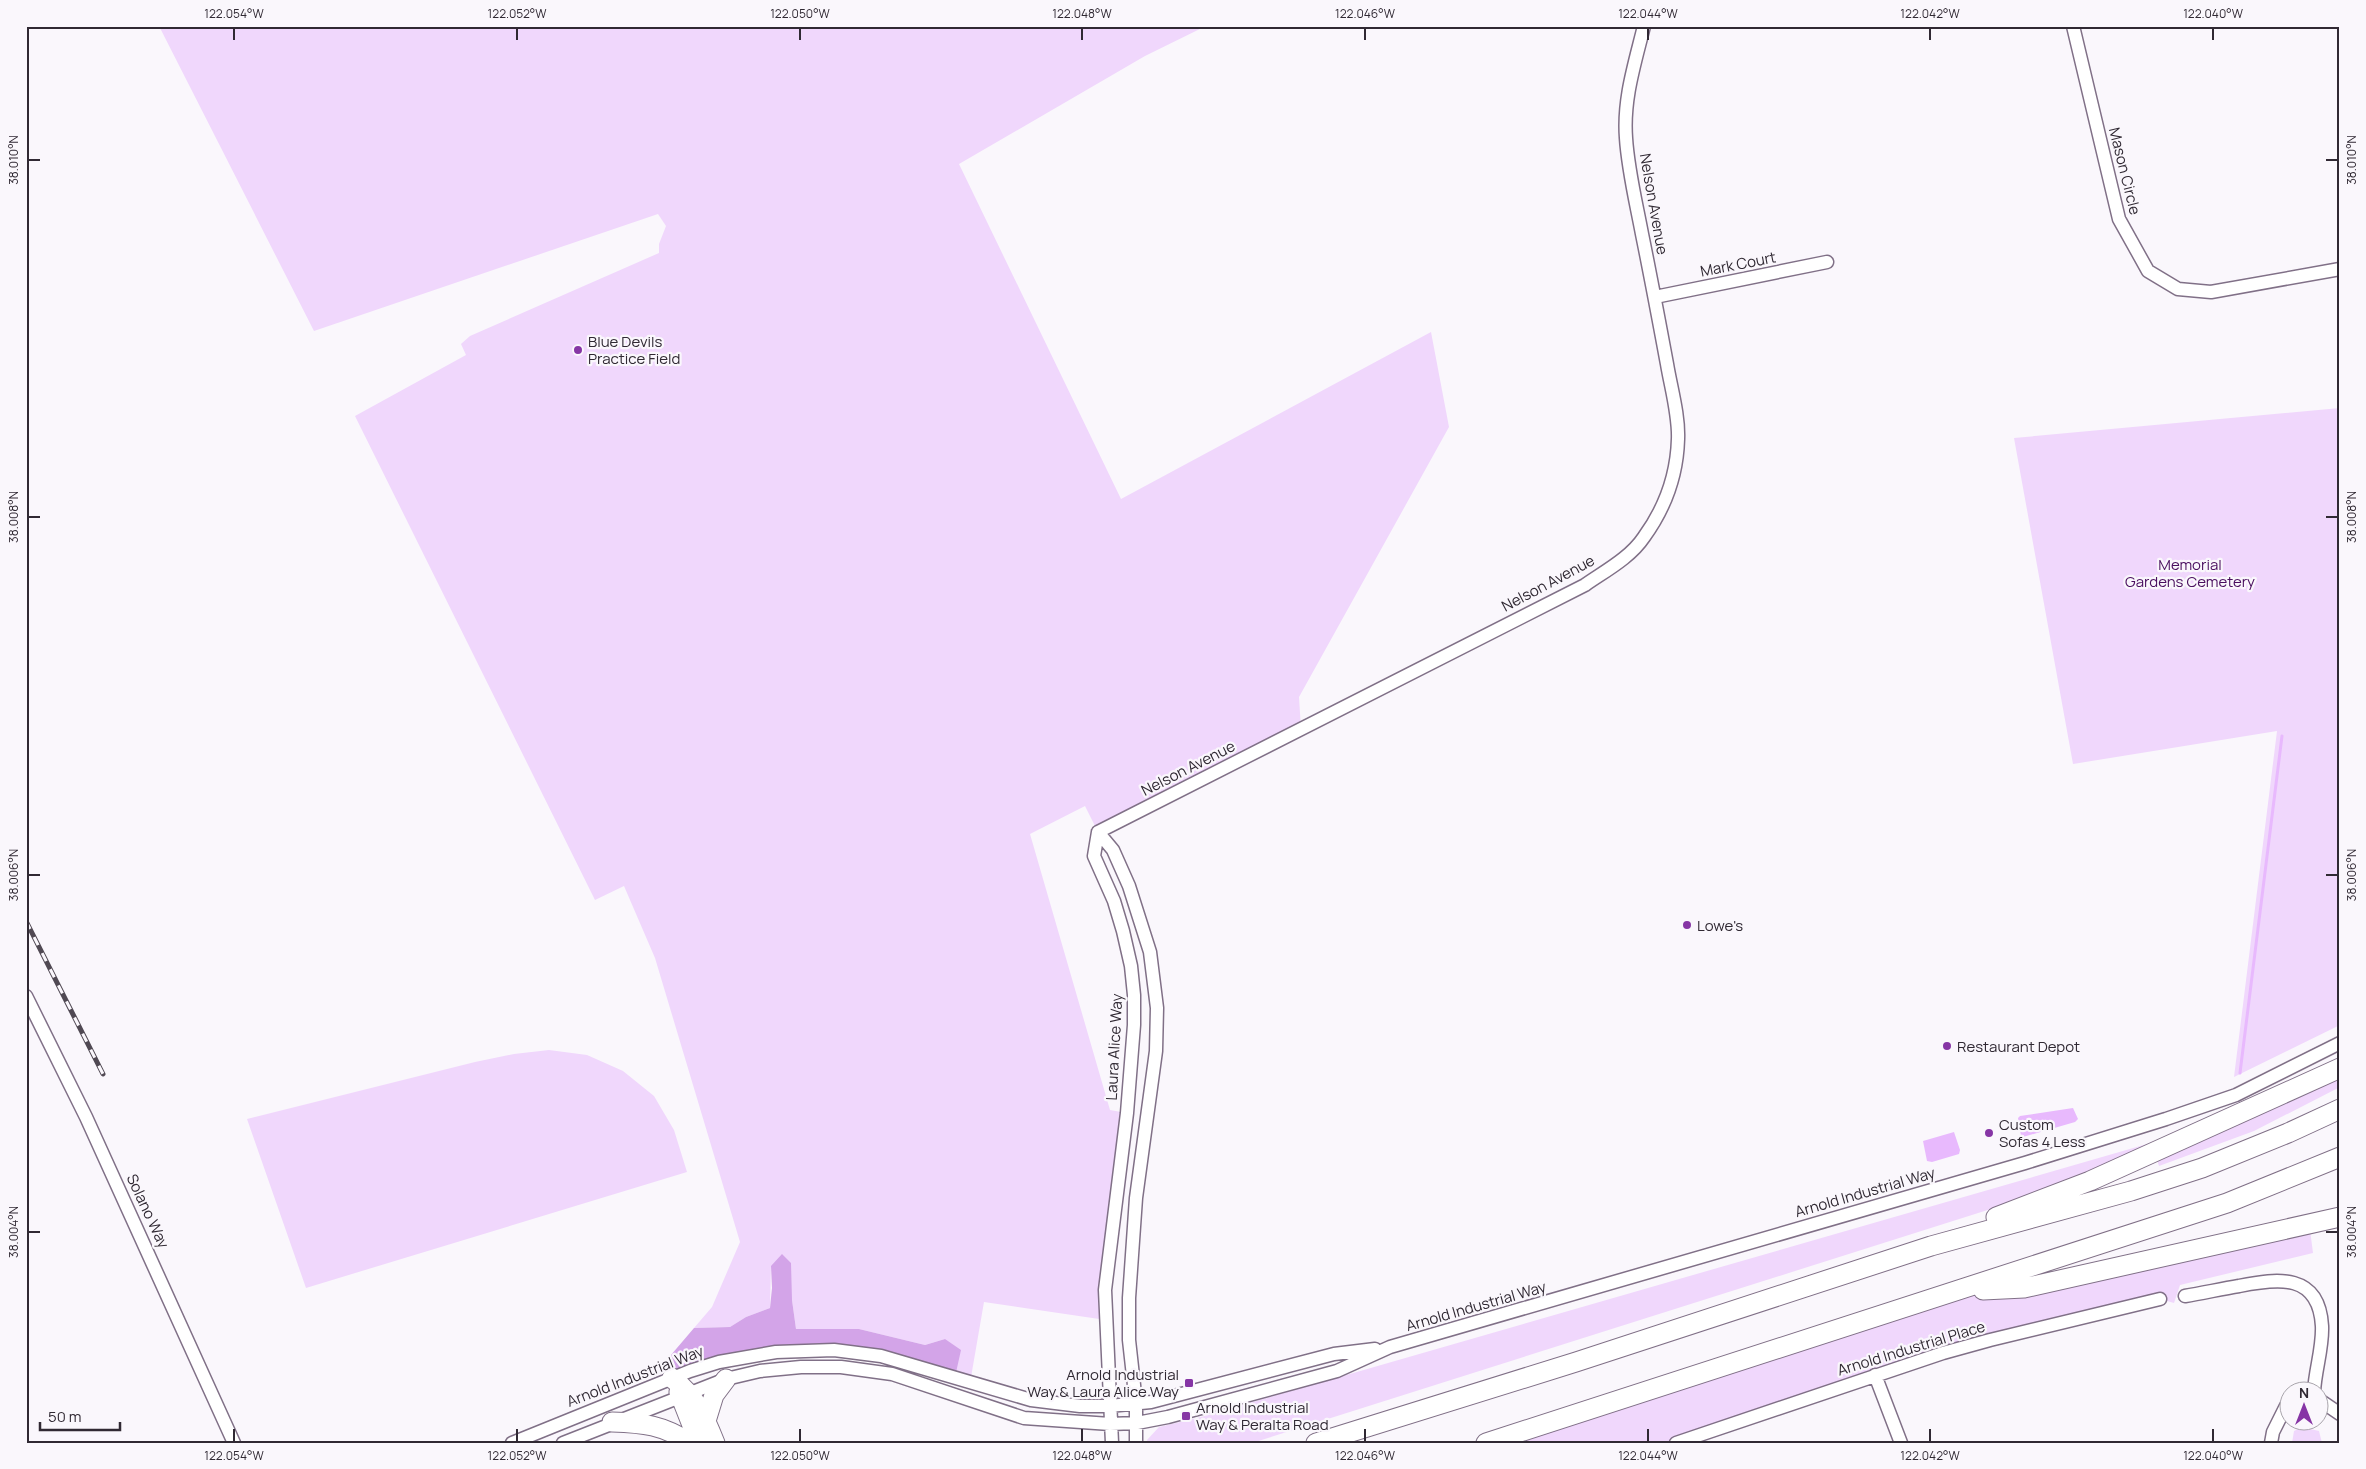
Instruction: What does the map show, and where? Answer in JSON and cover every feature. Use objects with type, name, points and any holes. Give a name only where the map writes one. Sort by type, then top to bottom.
[{"type":"highway","points":[[1931,1246],[1970,1226],[2052,1197],[2340,1068]]},
{"type":"highway","points":[[1316,1443],[1576,1362],[1931,1246],[2131,1191],[2202,1168],[2315,1120],[2340,1107]]},
{"type":"highway","points":[[1486,1443],[2227,1203],[2340,1157]]},
{"type":"highway","points":[[1959,1291],[2024,1288],[2336,1217]]},
{"type":"highway","points":[[672,1378],[706,1421],[715,1443]]},
{"type":"highway","points":[[706,1421],[714,1395],[726,1379]]},
{"type":"highway","points":[[685,1394],[699,1443]]},
{"type":"highway","points":[[612,1422],[645,1423],[670,1430],[690,1443]]},
{"type":"street","name":"Nelson Avenue","points":[[1098,832],[1586,585],[1626,556],[1643,539],[1662,508],[1669,492],[1676,463],[1678,438],[1655,297],[1631,178],[1626,138],[1625,112],[1628,93],[1644,26]]},
{"type":"street","name":"Mason Circle","points":[[2073,26],[2119,219],[2148,271],[2178,289],[2211,292],[2340,269]]},
{"type":"street","name":"Mark Court","points":[[1655,297],[1827,262]]},
{"type":"street","points":[[1098,832],[1113,850],[1129,886],[1150,952],[1157,1008],[1156,1051],[1136,1198],[1129,1298],[1130,1340],[1137,1423],[1136,1443]]},
{"type":"street","name":"Laura Alice Way","points":[[1098,832],[1094,856],[1114,901],[1123,931],[1131,966],[1134,995],[1134,1025],[1127,1113],[1105,1290],[1112,1443]]},
{"type":"street","name":"Solano Way","points":[[26,996],[90,1125],[234,1443]]},
{"type":"street","name":"Arnold Industrial Way","points":[[562,1443],[726,1379],[768,1370],[801,1367],[841,1367],[892,1374],[1024,1418],[1110,1424],[1137,1423],[1168,1417],[1337,1371],[1390,1347],[2009,1168],[2166,1119],[2236,1095],[2340,1043]]},
{"type":"street","points":[[2185,1296],[2283,1280],[2300,1285],[2309,1291],[2320,1311],[2322,1329],[2315,1382]]},
{"type":"street","name":"Arnold Industrial Place","points":[[1676,1443],[1875,1375],[1990,1340],[2160,1299]]},
{"type":"street","name":"Arnold Industrial Way","points":[[512,1443],[672,1378],[719,1362],[776,1352],[834,1350],[881,1356],[1031,1400],[1080,1406],[1109,1406],[1158,1400],[1334,1354],[1390,1347]]},
{"type":"street","points":[[1875,1375],[1901,1443]]},
{"type":"street","points":[[2328,1406],[2340,1414]]},
{"type":"street","points":[[2271,1443],[2273,1432],[2278,1422]]},
{"type":"green space","points":[[159,26],[1206,26],[1145,56],[959,164],[1121,499],[1431,332],[1449,427],[1299,697],[1301,729],[1098,832],[1085,806],[1030,834],[1110,1110],[1127,1113],[1106,1320],[984,1302],[970,1383],[955,1377],[945,1339],[925,1345],[859,1329],[796,1329],[792,1300],[771,1266],[770,1308],[746,1317],[730,1327],[694,1328],[712,1307],[740,1242],[655,958],[624,886],[595,900],[355,416],[466,355],[461,344],[470,336],[659,253],[659,244],[666,226],[658,214],[314,331]]},
{"type":"green space","name":"Memorial Gardens Cemetery","points":[[2340,408],[2340,1025],[2234,1077],[2277,731],[2073,764],[2014,438]]},
{"type":"green space","points":[[549,1050],[587,1055],[623,1071],[654,1096],[674,1130],[687,1172],[306,1288],[247,1119],[475,1062],[514,1054]]},
{"type":"green space","points":[[2340,1062],[2340,1087],[2254,1131],[2159,1166],[2156,1157]]},
{"type":"green space","points":[[2154,1142],[2076,1177],[1994,1208],[1252,1443],[1148,1443],[1147,1440],[1159,1427],[1201,1417]]},
{"type":"green space","points":[[2309,1222],[2313,1253],[2180,1285],[2174,1303],[2160,1299],[2049,1326],[1676,1443],[1478,1443],[1959,1291],[2024,1288]]},
{"type":"green space","points":[[2294,1432],[2319,1432],[2322,1443],[2292,1443]]},
{"type":"shaded area","points":[[2073,1108],[2078,1119],[2075,1122],[2021,1136],[2018,1118],[2020,1116]]},
{"type":"shaded area","points":[[1954,1132],[1960,1150],[1959,1154],[1932,1162],[1927,1161],[1923,1141]]},
{"type":"shaded area","points":[[782,1254],[791,1263],[792,1300],[796,1329],[859,1329],[925,1345],[945,1339],[961,1350],[955,1377],[881,1356],[776,1352],[672,1378],[665,1362],[694,1328],[730,1327],[746,1317],[770,1308],[772,1288],[771,1266]]},
{"type":"waterway","points":[[2240,1073],[2282,736]]},
{"type":"railway","points":[[26,921],[103,1074]]},
{"type":"place","name":"Blue Devils Practice Field","points":[[578,350]]},
{"type":"place","name":"Lowe's","points":[[1687,925]]},
{"type":"place","name":"Restaurant Depot","points":[[1947,1046]]},
{"type":"place","name":"Custom Sofas 4 Less","points":[[1989,1133]]},
{"type":"place","name":"Arnold Industrial Way & Laura Alice Way","points":[[1189,1383]]},
{"type":"place","name":"Arnold Industrial Way & Peralta Road","points":[[1186,1416]]}]
